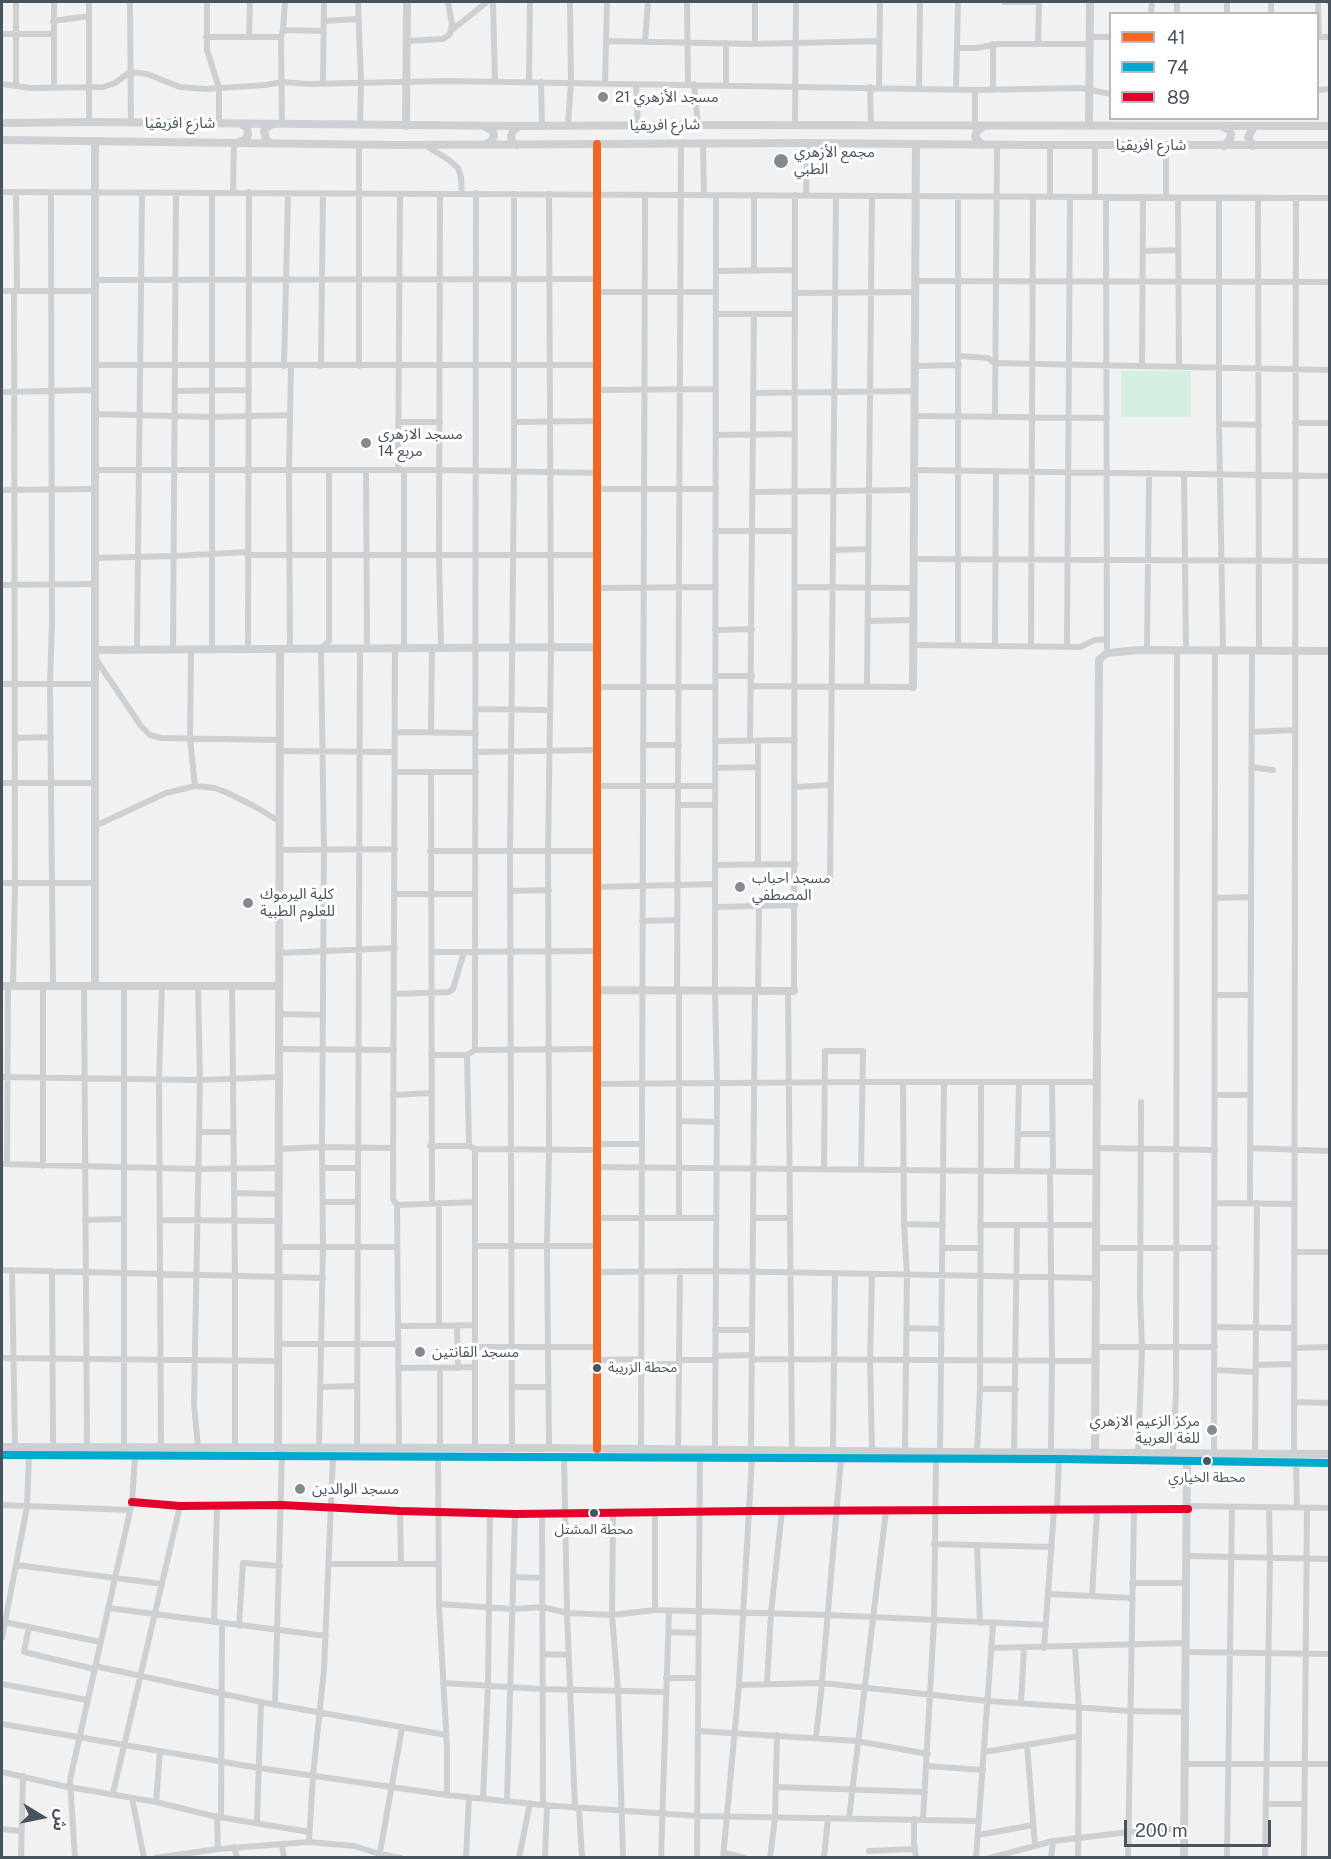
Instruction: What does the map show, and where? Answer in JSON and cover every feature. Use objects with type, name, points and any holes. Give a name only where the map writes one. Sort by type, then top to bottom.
[{"type":"street","points":[[16,2],[16,86]]},
{"type":"street","points":[[54,2],[54,88]]},
{"type":"street","points":[[88,2],[89,122]]},
{"type":"street","points":[[130,2],[131,123]]},
{"type":"street","points":[[207,2],[206,37],[209,59],[219,88],[219,123]]},
{"type":"street","points":[[249,37],[250,2]]},
{"type":"street","points":[[273,143],[268,141],[264,134],[268,126],[279,124],[282,82],[281,38],[285,2]]},
{"type":"street","points":[[323,83],[324,2]]},
{"type":"street","points":[[358,2],[360,125]]},
{"type":"street","points":[[406,126],[407,2]]},
{"type":"street","points":[[448,2],[452,30]]},
{"type":"street","points":[[407,41],[443,39],[487,2]]},
{"type":"street","points":[[493,2],[495,82]]},
{"type":"street","points":[[529,82],[530,2]]},
{"type":"street","points":[[568,125],[571,82],[570,2]]},
{"type":"street","points":[[605,83],[608,2]]},
{"type":"street","points":[[645,42],[648,2]]},
{"type":"street","points":[[687,2],[691,84],[698,125]]},
{"type":"street","points":[[755,2],[755,44]]},
{"type":"street","points":[[795,126],[796,2]]},
{"type":"street","points":[[879,87],[880,2]]},
{"type":"street","points":[[919,88],[920,2]]},
{"type":"street","points":[[956,89],[957,2]]},
{"type":"street","points":[[1004,2],[1039,2],[1038,44]]},
{"type":"street","points":[[1089,126],[1090,2]]},
{"type":"street","points":[[53,21],[88,16]]},
{"type":"street","points":[[324,21],[357,19]]},
{"type":"street","points":[[283,30],[323,31]]},
{"type":"street","points":[[2,34],[53,34]]},
{"type":"street","points":[[206,37],[281,38]]},
{"type":"street","points":[[957,48],[1109,37]]},
{"type":"street","points":[[607,41],[726,44],[879,41]]},
{"type":"street","points":[[726,44],[726,85]]},
{"type":"street","points":[[993,44],[993,90]]},
{"type":"street","points":[[2,84],[30,88],[103,87],[130,72],[147,74],[180,87],[219,88],[282,82],[571,82],[975,90],[1076,88],[1109,94]]},
{"type":"street","points":[[542,82],[542,126]]},
{"type":"street","points":[[636,84],[638,126]]},
{"type":"street","points":[[870,87],[871,126]]},
{"type":"street","points":[[975,90],[975,126]]},
{"type":"street","name":"شارع افريقيا","points":[[2,123],[406,126],[1089,126],[1175,122],[1223,127],[1254,127],[1308,122],[1329,126]]},
{"type":"street","points":[[233,193],[235,143],[244,140],[248,133],[245,126],[237,124]]},
{"type":"street","points":[[483,126],[494,133],[493,140],[484,145]]},
{"type":"street","points":[[517,145],[512,141],[511,134],[519,126]]},
{"type":"street","points":[[982,145],[975,137],[976,132],[984,126]]},
{"type":"street","points":[[1223,127],[1230,130],[1231,134],[1224,146]]},
{"type":"street","points":[[1253,146],[1248,137],[1254,127]]},
{"type":"street","name":"شارع افريقيا","points":[[2,140],[359,145],[807,143],[1329,145]]},
{"type":"street","points":[[95,141],[95,986]]},
{"type":"street","points":[[806,195],[807,143]]},
{"type":"street","points":[[597,144],[597,1449]]},
{"type":"street","points":[[359,145],[359,366]]},
{"type":"street","points":[[424,145],[458,168],[462,194]]},
{"type":"street","points":[[679,1218],[677,920],[681,145]]},
{"type":"street","points":[[703,145],[704,195]]},
{"type":"street","points":[[752,686],[913,687],[916,145]]},
{"type":"street","points":[[995,417],[997,145]]},
{"type":"street","points":[[1050,145],[1050,197]]},
{"type":"street","points":[[1095,145],[1095,197]]},
{"type":"street","points":[[1166,145],[1166,197]]},
{"type":"street","points":[[2,192],[1329,198]]},
{"type":"street","points":[[248,649],[249,192]]},
{"type":"street","points":[[16,193],[15,882],[7,986],[4,1164],[160,1169],[278,1168]]},
{"type":"street","points":[[51,193],[50,684],[53,986]]},
{"type":"street","points":[[212,193],[212,649]]},
{"type":"street","points":[[475,1050],[476,193]]},
{"type":"street","points":[[137,650],[142,194]]},
{"type":"street","points":[[173,649],[176,471],[176,194]]},
{"type":"street","points":[[288,194],[286,280],[290,415],[291,648]]},
{"type":"street","points":[[321,366],[323,194]]},
{"type":"street","points":[[399,1449],[397,1204],[393,1199],[393,1095],[395,732],[404,556],[399,422],[400,194]]},
{"type":"street","points":[[440,194],[441,648]]},
{"type":"street","points":[[512,1448],[510,852],[514,194]]},
{"type":"street","points":[[549,194],[551,647],[547,1246],[549,1448]]},
{"type":"street","points":[[641,1449],[645,195]]},
{"type":"street","points":[[715,1450],[716,195]]},
{"type":"street","points":[[754,195],[754,271]]},
{"type":"street","points":[[792,1450],[789,1083],[795,905],[795,195]]},
{"type":"street","points":[[795,883],[830,882],[836,196]]},
{"type":"street","points":[[867,687],[872,196]]},
{"type":"street","points":[[958,196],[960,356],[958,645]]},
{"type":"street","points":[[1031,647],[1033,197]]},
{"type":"street","points":[[1067,647],[1070,197]]},
{"type":"street","points":[[1106,197],[1107,653]]},
{"type":"street","points":[[1142,366],[1143,197]]},
{"type":"street","points":[[1178,198],[1179,367]]},
{"type":"street","points":[[1214,1453],[1215,897],[1222,560],[1219,424],[1219,198]]},
{"type":"street","points":[[1250,1203],[1251,767],[1259,560],[1258,198]]},
{"type":"street","points":[[1296,198],[1294,1402],[1297,1508]]},
{"type":"street","points":[[1143,250],[1178,250]]},
{"type":"street","points":[[716,271],[795,270]]},
{"type":"street","points":[[95,280],[597,279]]},
{"type":"street","points":[[915,281],[1329,282]]},
{"type":"street","points":[[2,291],[95,291]]},
{"type":"street","points":[[597,292],[716,292]]},
{"type":"street","points":[[795,293],[915,292]]},
{"type":"street","points":[[716,314],[795,314]]},
{"type":"street","points":[[754,314],[752,686],[754,741],[758,767],[758,864]]},
{"type":"street","points":[[960,356],[988,358],[994,363],[1329,370]]},
{"type":"street","points":[[95,365],[597,366]]},
{"type":"street","points":[[915,366],[959,365]]},
{"type":"street","points":[[597,390],[716,389]]},
{"type":"street","points":[[2,392],[95,390]]},
{"type":"street","points":[[176,391],[249,390]]},
{"type":"street","points":[[753,393],[914,391]]},
{"type":"street","points":[[95,414],[212,417],[290,415]]},
{"type":"street","points":[[914,416],[1107,418]]},
{"type":"street","points":[[514,422],[597,421]]},
{"type":"street","points":[[399,422],[440,422]]},
{"type":"street","points":[[1295,423],[1329,423]]},
{"type":"street","points":[[1219,424],[1259,424]]},
{"type":"street","points":[[716,435],[795,434]]},
{"type":"street","points":[[95,470],[440,470],[597,474]]},
{"type":"street","points":[[319,1449],[323,1278],[324,851],[321,648],[329,641],[329,470]]},
{"type":"street","points":[[914,470],[1329,476]]},
{"type":"street","points":[[357,1448],[359,851],[360,752],[368,556],[366,471]]},
{"type":"street","points":[[995,646],[996,471]]},
{"type":"street","points":[[1147,650],[1149,473]]},
{"type":"street","points":[[1173,1453],[1176,1348],[1182,650],[1186,560],[1184,474]]},
{"type":"street","points":[[2,490],[95,489]]},
{"type":"street","points":[[597,489],[716,489]]},
{"type":"street","points":[[753,492],[914,490]]},
{"type":"street","points":[[715,531],[795,531]]},
{"type":"street","points":[[833,549],[868,549]]},
{"type":"street","points":[[95,558],[247,554],[597,555]]},
{"type":"street","points":[[913,559],[1329,561]]},
{"type":"street","points":[[2,585],[95,584]]},
{"type":"street","points":[[597,588],[715,587]]},
{"type":"street","points":[[795,587],[913,588]]},
{"type":"street","points":[[868,621],[913,620]]},
{"type":"street","points":[[715,630],[752,629]]},
{"type":"street","points":[[913,645],[1067,647],[1085,646],[1095,640],[1107,639]]},
{"type":"street","points":[[95,654],[173,649],[597,646]]},
{"type":"street","points":[[431,732],[432,648]]},
{"type":"street","points":[[191,649],[190,738],[195,786]]},
{"type":"street","points":[[275,1705],[281,1505],[277,1360],[280,649]]},
{"type":"street","points":[[1095,1453],[1097,666],[1100,658],[1107,653],[1147,650],[1329,651]]},
{"type":"street","points":[[95,654],[141,726],[150,735],[161,738],[280,740]]},
{"type":"street","points":[[715,676],[752,676]]},
{"type":"street","points":[[2,684],[95,684]]},
{"type":"street","points":[[597,687],[715,687]]},
{"type":"street","points":[[476,709],[549,710]]},
{"type":"street","points":[[1252,732],[1294,730]]},
{"type":"street","points":[[395,732],[476,733]]},
{"type":"street","points":[[15,738],[51,737]]},
{"type":"street","points":[[715,741],[795,740]]},
{"type":"street","points":[[643,745],[679,745]]},
{"type":"street","points":[[476,752],[597,750]]},
{"type":"street","points":[[279,751],[395,752]]},
{"type":"street","points":[[715,768],[758,767]]},
{"type":"street","points":[[1251,767],[1273,770]]},
{"type":"street","points":[[395,772],[476,772]]},
{"type":"street","points":[[431,772],[430,1146],[435,1204],[439,1326]]},
{"type":"street","points":[[2,783],[95,783]]},
{"type":"street","points":[[795,787],[831,785]]},
{"type":"street","points":[[95,826],[166,792],[195,786],[215,788],[228,793],[279,821]]},
{"type":"street","points":[[597,786],[715,786]]},
{"type":"street","points":[[678,805],[715,805]]},
{"type":"street","points":[[279,850],[395,849]]},
{"type":"street","points":[[430,851],[597,851]]},
{"type":"street","points":[[715,865],[795,864]]},
{"type":"street","points":[[2,883],[95,883]]},
{"type":"street","points":[[597,887],[715,884]]},
{"type":"street","points":[[511,891],[549,890]]},
{"type":"street","points":[[395,894],[476,894]]},
{"type":"street","points":[[1215,897],[1251,897]]},
{"type":"street","points":[[715,907],[795,905]]},
{"type":"street","points":[[745,1857],[723,1855],[739,1685],[750,1511],[754,1083],[759,906]]},
{"type":"street","points":[[642,921],[677,920]]},
{"type":"street","points":[[279,952],[395,948]]},
{"type":"street","points":[[432,951],[597,951]]},
{"type":"street","points":[[395,994],[449,992],[453,989],[464,952]]},
{"type":"street","points":[[7,986],[279,986]]},
{"type":"street","points":[[43,986],[43,1166]]},
{"type":"street","points":[[84,986],[87,1447]]},
{"type":"street","points":[[124,986],[124,1447]]},
{"type":"street","points":[[161,1448],[159,1079],[162,986]]},
{"type":"street","points":[[198,986],[200,1080],[194,1404],[198,1448]]},
{"type":"street","points":[[232,986],[235,1448]]},
{"type":"street","points":[[597,990],[791,991]]},
{"type":"street","points":[[1215,995],[1250,995]]},
{"type":"street","points":[[279,1014],[323,1015]]},
{"type":"street","points":[[279,1049],[394,1050]]},
{"type":"street","points":[[431,1055],[466,1055],[475,1050],[597,1049]]},
{"type":"street","points":[[824,1169],[825,1050],[863,1052],[861,1169]]},
{"type":"street","points":[[466,1055],[475,1202],[475,1449]]},
{"type":"street","points":[[4,1077],[200,1080],[278,1077]]},
{"type":"street","points":[[903,1082],[907,1328],[905,1451]]},
{"type":"street","points":[[923,1819],[934,1621],[935,1511],[942,1360],[944,1082]]},
{"type":"street","points":[[976,1453],[980,1389],[981,1082]]},
{"type":"street","points":[[1017,1171],[1019,1082]]},
{"type":"street","points":[[1051,1453],[1052,1082]]},
{"type":"street","points":[[597,1084],[1097,1082]]},
{"type":"street","points":[[393,1095],[431,1093]]},
{"type":"street","points":[[1215,1095],[1250,1095]]},
{"type":"street","points":[[1138,1453],[1142,1348],[1141,1102]]},
{"type":"street","points":[[679,1121],[717,1122]]},
{"type":"street","points":[[199,1132],[234,1132]]},
{"type":"street","points":[[1018,1134],[1052,1134]]},
{"type":"street","points":[[430,1146],[549,1150],[641,1144]]},
{"type":"street","points":[[278,1149],[322,1146],[393,1148]]},
{"type":"street","points":[[1097,1148],[1215,1150]]},
{"type":"street","points":[[1250,1148],[1329,1151]]},
{"type":"street","points":[[597,1167],[1097,1172]]},
{"type":"street","points":[[322,1168],[358,1168]]},
{"type":"street","points":[[234,1193],[278,1194]]},
{"type":"street","points":[[323,1202],[357,1202]]},
{"type":"street","points":[[397,1204],[475,1202]]},
{"type":"street","points":[[1215,1203],[1294,1204]]},
{"type":"street","points":[[1255,1454],[1257,1203]]},
{"type":"street","points":[[597,1218],[716,1218]]},
{"type":"street","points":[[753,1218],[789,1218]]},
{"type":"street","points":[[85,1220],[124,1220]]},
{"type":"street","points":[[160,1221],[278,1221]]},
{"type":"street","points":[[904,1224],[943,1226]]},
{"type":"street","points":[[980,1225],[1097,1225]]},
{"type":"street","points":[[1014,1453],[1017,1225]]},
{"type":"street","points":[[475,1246],[597,1246]]},
{"type":"street","points":[[278,1247],[397,1247]]},
{"type":"street","points":[[943,1248],[980,1248]]},
{"type":"street","points":[[1097,1248],[1215,1248]]},
{"type":"street","points":[[1294,1252],[1329,1252]]},
{"type":"street","points":[[2,1270],[323,1278]]},
{"type":"street","points":[[12,1270],[15,1446]]},
{"type":"street","points":[[52,1271],[52,1447]]},
{"type":"street","points":[[678,1450],[680,1271]]},
{"type":"street","points":[[597,1272],[716,1271],[1096,1278]]},
{"type":"street","points":[[834,1451],[835,1274]]},
{"type":"street","points":[[872,1274],[870,1360],[872,1451]]},
{"type":"street","points":[[457,1325],[458,1368]]},
{"type":"street","points":[[398,1326],[475,1325]]},
{"type":"street","points":[[1215,1326],[1294,1328]]},
{"type":"street","points":[[907,1328],[942,1329]]},
{"type":"street","points":[[716,1330],[752,1330]]},
{"type":"street","points":[[277,1344],[398,1344]]},
{"type":"street","points":[[475,1347],[597,1347]]},
{"type":"street","points":[[1097,1347],[1215,1347]]},
{"type":"street","points":[[1294,1348],[1329,1347]]},
{"type":"street","points":[[597,1359],[641,1362],[752,1357],[791,1360],[1097,1361]]},
{"type":"street","points":[[2,1358],[277,1360]]},
{"type":"street","points":[[1215,1370],[1294,1364]]},
{"type":"street","points":[[398,1368],[475,1367]]},
{"type":"street","points":[[440,1368],[438,1564],[447,1795]]},
{"type":"street","points":[[321,1387],[356,1386]]},
{"type":"street","points":[[512,1387],[548,1387]]},
{"type":"street","points":[[980,1389],[1016,1389]]},
{"type":"street","points":[[1294,1402],[1329,1403]]},
{"type":"street","points":[[2,1447],[235,1448],[333,1456],[512,1448],[678,1450],[700,1454],[715,1450],[841,1459],[976,1453],[1173,1453],[1187,1457],[1214,1453],[1255,1454],[1329,1463]]},
{"type":"street","points":[[2,1455],[135,1456],[357,1448],[564,1456],[752,1454],[792,1450],[905,1451],[938,1456],[1059,1459],[1295,1458],[1329,1454]]},
{"type":"street","points":[[697,1857],[700,1454]]},
{"type":"street","points":[[2,1638],[5,1599],[16,1566],[27,1504],[29,1455]]},
{"type":"street","points":[[75,1857],[69,1787],[78,1737],[132,1502],[135,1456]]},
{"type":"street","points":[[309,1842],[326,1636],[333,1456]]},
{"type":"street","points":[[564,1456],[568,1655],[582,1857]]},
{"type":"street","points":[[1184,1857],[1187,1457]]},
{"type":"street","points":[[816,1737],[841,1459]]},
{"type":"street","points":[[1044,1648],[1059,1459]]},
{"type":"street","points":[[132,1502],[180,1506],[281,1505],[515,1514],[1329,1508]]},
{"type":"street","points":[[2,1505],[27,1504],[130,1510]]},
{"type":"street","points":[[113,1793],[180,1506]]},
{"type":"street","points":[[214,1622],[217,1506]]},
{"type":"street","points":[[1227,1857],[1232,1507]]},
{"type":"street","points":[[1265,1857],[1268,1763],[1269,1507]]},
{"type":"street","points":[[1304,1857],[1307,1508]]},
{"type":"street","points":[[1092,1596],[1097,1510]]},
{"type":"street","points":[[1128,1857],[1134,1510]]},
{"type":"street","points":[[400,1511],[401,1564]]},
{"type":"street","points":[[767,1684],[771,1613],[782,1511]]},
{"type":"street","points":[[849,1818],[886,1511]]},
{"type":"street","points":[[613,1512],[612,1615],[618,1690],[623,1857]]},
{"type":"street","points":[[655,1512],[655,1610]]},
{"type":"street","points":[[483,1799],[490,1608],[490,1513]]},
{"type":"street","points":[[542,1513],[544,1857]]},
{"type":"street","points":[[507,1801],[515,1514]]},
{"type":"street","points":[[934,1544],[1052,1547]]},
{"type":"street","points":[[977,1545],[980,1623]]},
{"type":"street","points":[[1188,1556],[1329,1559]]},
{"type":"street","points":[[239,1626],[243,1563],[279,1566]]},
{"type":"street","points":[[329,1564],[438,1564]]},
{"type":"street","points":[[16,1566],[162,1584]]},
{"type":"street","points":[[515,1577],[542,1578]]},
{"type":"street","points":[[1132,1583],[1186,1583]]},
{"type":"street","points":[[1048,1594],[1132,1598]]},
{"type":"street","points":[[439,1604],[514,1609],[543,1607],[567,1613],[612,1615],[655,1610],[743,1612],[1046,1625]]},
{"type":"street","points":[[108,1608],[326,1636]]},
{"type":"street","points":[[661,1857],[669,1611]]},
{"type":"street","points":[[5,1622],[100,1642]]},
{"type":"street","points":[[218,1849],[222,1624]]},
{"type":"street","points":[[976,1857],[993,1624]]},
{"type":"street","points":[[29,1627],[24,1652],[275,1705],[446,1735]]},
{"type":"street","points":[[669,1632],[699,1633]]},
{"type":"street","points":[[992,1648],[1024,1649],[1131,1644],[1230,1653],[1329,1654]]},
{"type":"street","points":[[1075,1646],[1079,1708],[1078,1857]]},
{"type":"street","points":[[1021,1703],[1024,1649]]},
{"type":"street","points":[[543,1654],[568,1655]]},
{"type":"street","points":[[666,1678],[698,1678]]},
{"type":"street","points":[[443,1683],[542,1689],[666,1692]]},
{"type":"street","points":[[739,1685],[822,1683],[988,1701],[1130,1711],[1184,1712]]},
{"type":"street","points":[[2,1684],[87,1700]]},
{"type":"street","points":[[257,1822],[261,1702]]},
{"type":"street","points":[[2,1724],[259,1768],[483,1799],[621,1812],[698,1816],[979,1821]]},
{"type":"street","points":[[380,1856],[402,1728]]},
{"type":"street","points":[[698,1731],[857,1741],[928,1754]]},
{"type":"street","points":[[770,1857],[777,1787],[777,1735]]},
{"type":"street","points":[[984,1752],[1079,1736]]},
{"type":"street","points":[[1028,1745],[1035,1845]]},
{"type":"street","points":[[156,1802],[160,1751]]},
{"type":"street","points":[[1185,1764],[1329,1764]]},
{"type":"street","points":[[927,1766],[983,1770]]},
{"type":"street","points":[[2,1772],[69,1787],[113,1793],[219,1817],[309,1832]]},
{"type":"street","points":[[21,1857],[23,1776]]},
{"type":"street","points":[[777,1787],[925,1792]]},
{"type":"street","points":[[466,1857],[469,1797]]},
{"type":"street","points":[[132,1798],[144,1857]]},
{"type":"street","points":[[519,1857],[530,1803]]},
{"type":"street","points":[[1267,1804],[1304,1804]]},
{"type":"street","points":[[824,1857],[828,1818]]},
{"type":"street","points":[[914,1819],[916,1857]]},
{"type":"street","points":[[978,1835],[1033,1825]]},
{"type":"street","points":[[990,1857],[1053,1841],[1185,1828]]},
{"type":"street","points":[[2,1829],[21,1831]]},
{"type":"street","points":[[1051,1857],[1053,1841]]},
{"type":"street","points":[[155,1857],[234,1847],[309,1842],[354,1846],[380,1856],[400,1857]]},
{"type":"street","points":[[282,1845],[284,1857]]},
{"type":"street","points":[[234,1847],[237,1857]]},
{"type":"street","points":[[869,1851],[914,1849]]},
{"type":"green space","points":[[1121,371],[1191,371],[1191,417],[1121,417]]},
{"type":"transit line","name":"41","points":[[597,144],[597,1449]]},
{"type":"transit line","name":"74","points":[[2,1455],[1059,1459],[1330,1463]]},
{"type":"transit line","name":"89","points":[[132,1502],[180,1506],[281,1505],[515,1514],[1188,1509]]},
{"type":"place","name":"مسجد الأزهري 21","points":[[603,97]]},
{"type":"place","name":"مجمع الأزهري الطبي","points":[[781,161]]},
{"type":"place","name":"مسجد الازهري مربع 14","points":[[366,443]]},
{"type":"place","name":"مسجد احباب المصطفي","points":[[740,887]]},
{"type":"place","name":"كلية اليرموك للعلوم الطبية","points":[[248,903]]},
{"type":"place","name":"مسجد القانتين","points":[[420,1352]]},
{"type":"place","name":"محطة الزريبة","points":[[597,1368]]},
{"type":"place","name":"مركز الزعيم الازهري للغة العربية","points":[[1212,1430]]},
{"type":"place","name":"محطة الخياري","points":[[1207,1461]]},
{"type":"place","name":"مسجد الوالدين","points":[[300,1489]]},
{"type":"place","name":"محطة المشتل","points":[[594,1513]]}]
